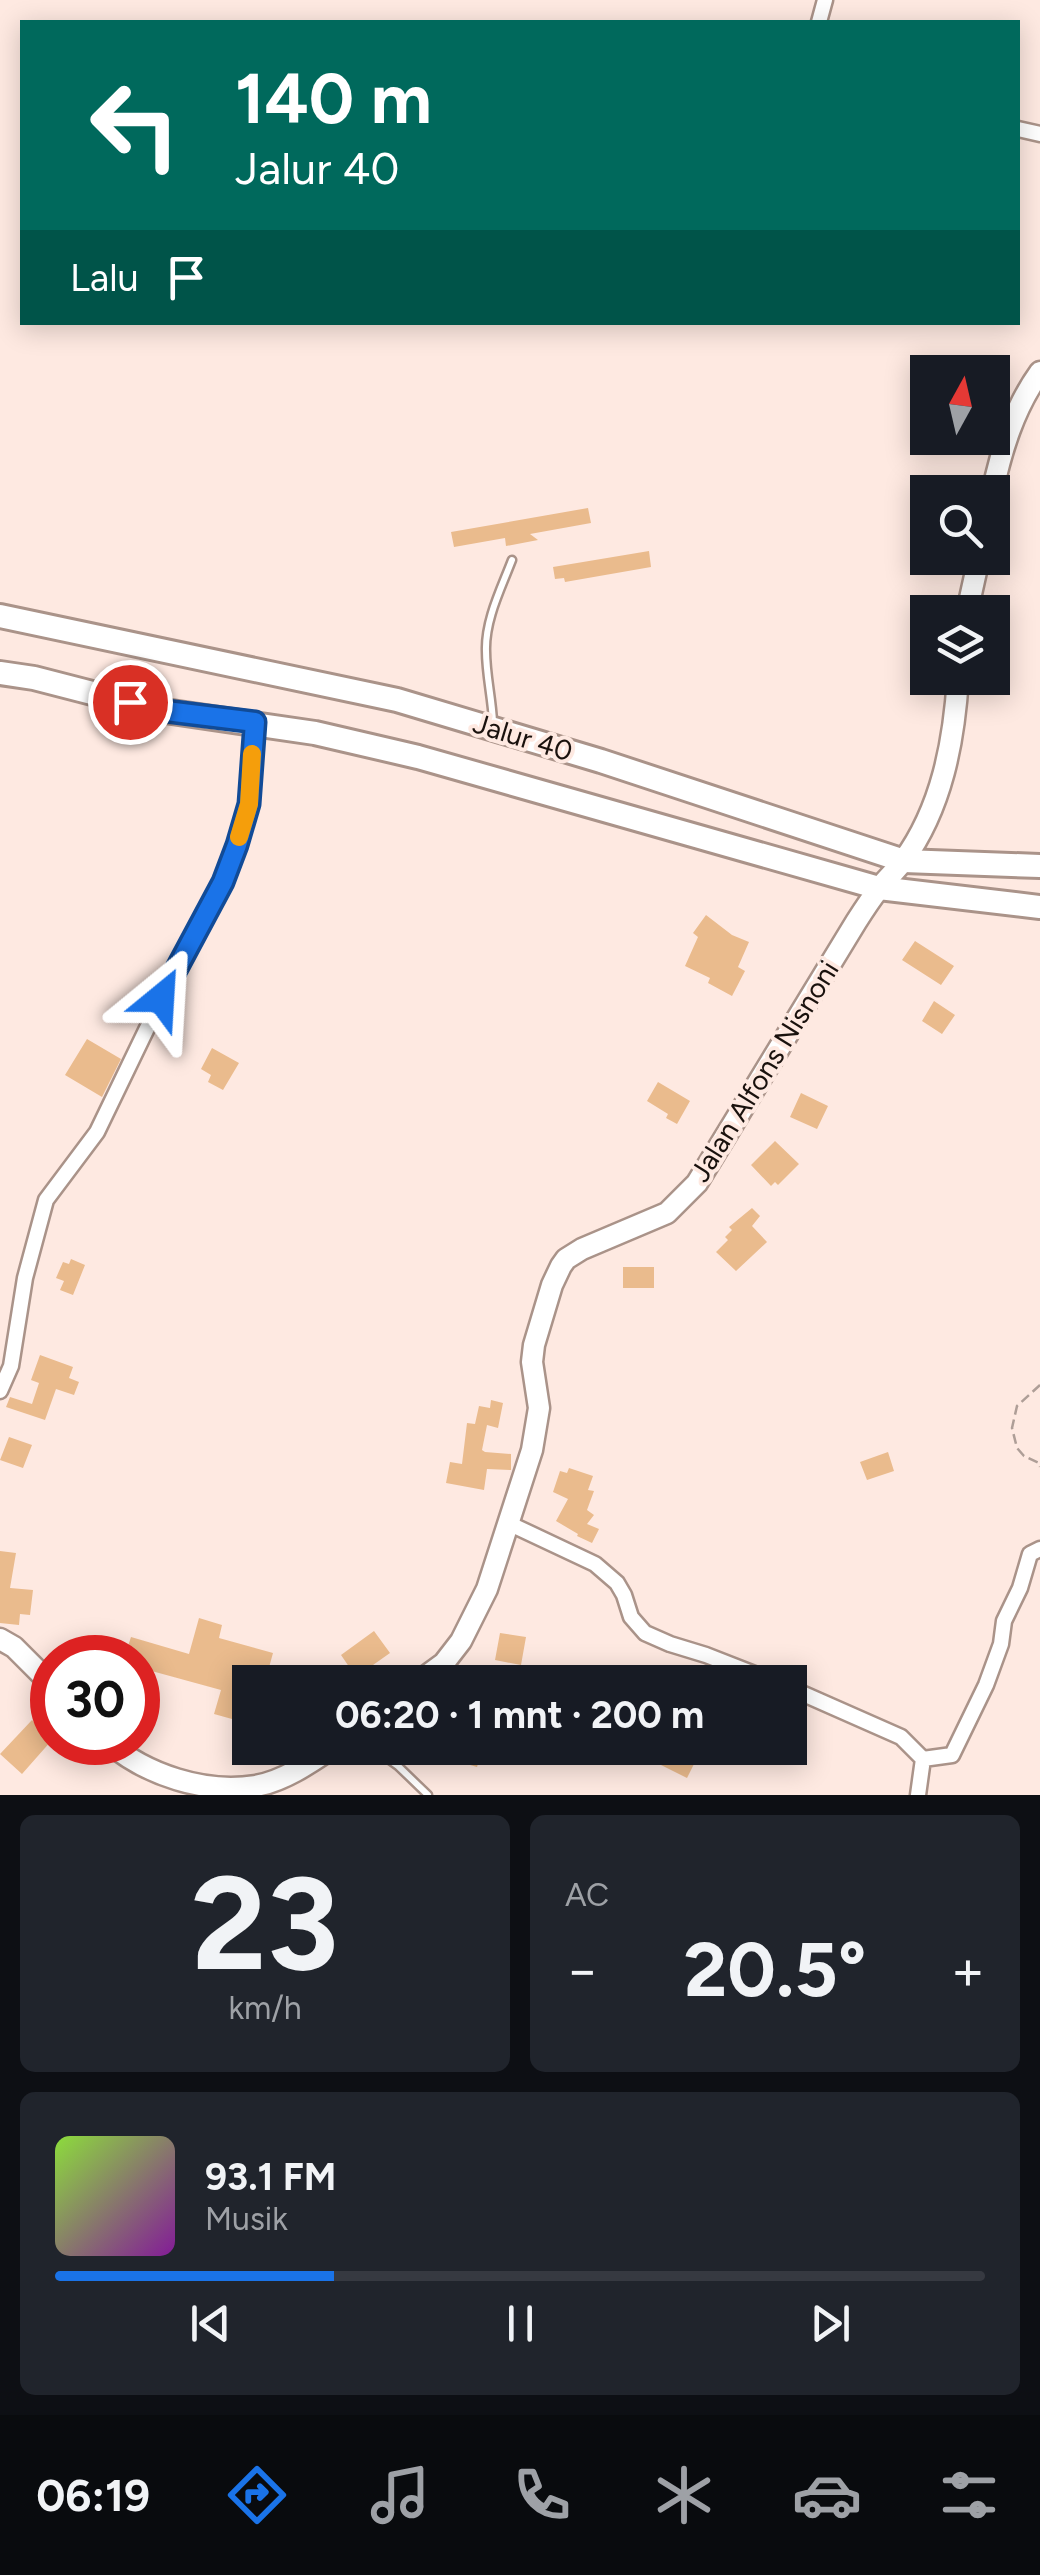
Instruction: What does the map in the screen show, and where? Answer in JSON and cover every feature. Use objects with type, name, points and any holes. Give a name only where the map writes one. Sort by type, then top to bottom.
[{"type":"highway","name":"Jalur 40","points":[[0,616],[397,700],[601,760],[904,861],[1040,866]]},
{"type":"highway","name":"Jalur 40","points":[[0,673],[158,710],[314,732],[490,776],[878,888],[1040,907]]},
{"type":"main road","points":[[997,475],[1007,436],[1040,372]]},
{"type":"main road","name":"Jalan Alfons Nisnoni","points":[[441,1665],[477,1613],[532,1450],[538,1408],[532,1362],[534,1345],[561,1266],[582,1249],[666,1213],[697,1183],[878,888],[904,861],[925,824],[948,761],[957,695]]},
{"type":"main road","points":[[0,1639],[30,1663]]},
{"type":"main road","points":[[142,1765],[180,1780],[260,1791],[307,1765]]},
{"type":"street","points":[[0,1392],[11,1366],[25,1278],[46,1200],[98,1132],[178,964],[223,882],[249,804],[255,722]]},
{"type":"street","points":[[508,1523],[606,1572],[624,1595],[631,1617],[645,1632],[731,1665]]},
{"type":"street","points":[[923,1759],[952,1755],[1002,1644],[1004,1621],[1030,1554],[1040,1549]]},
{"type":"street","points":[[807,1696],[901,1737],[923,1759]]},
{"type":"street","points":[[918,1795],[923,1759]]},
{"type":"lane","points":[[494,728],[486,639],[512,560]]},
{"type":"lane","points":[[397,1765],[428,1795]]},
{"type":"path","points":[[1040,1385],[1017,1406],[1012,1428],[1017,1448],[1040,1466]]},
{"type":"building","points":[[588,508],[591,523],[530,534],[538,540],[506,546],[505,538],[454,547],[451,532]]},
{"type":"building","points":[[649,551],[651,567],[565,582],[564,578],[555,579],[553,567]]},
{"type":"building","points":[[706,915],[732,935],[749,942],[738,967],[745,971],[732,996],[708,983],[710,978],[685,966],[698,937],[693,933]]},
{"type":"building","points":[[915,941],[954,966],[941,985],[902,960]]},
{"type":"building","points":[[934,1001],[955,1015],[942,1034],[922,1021]]},
{"type":"building","points":[[87,1039],[121,1059],[102,1097],[65,1075]]},
{"type":"building","points":[[212,1048],[239,1063],[223,1090],[208,1082],[211,1075],[201,1069]]},
{"type":"building","points":[[658,1082],[690,1101],[677,1124],[647,1101]]},
{"type":"building","points":[[801,1093],[828,1106],[817,1129],[790,1117]]},
{"type":"building","points":[[775,1141],[799,1164],[778,1185],[775,1182],[771,1186],[751,1165]]},
{"type":"building","points":[[752,1208],[760,1216],[752,1226],[767,1242],[736,1271],[716,1252],[728,1240],[725,1237],[732,1230],[729,1227]]},
{"type":"building","points":[[71,1259],[85,1265],[73,1295],[60,1290],[64,1281],[56,1278],[63,1262],[69,1264]]},
{"type":"building","points":[[623,1267],[654,1267],[654,1288],[623,1288]]},
{"type":"building","points":[[40,1355],[73,1367],[69,1378],[79,1382],[74,1395],[56,1389],[45,1420],[6,1407],[10,1397],[32,1404],[39,1383],[31,1380]]},
{"type":"building","points":[[491,1400],[503,1403],[498,1428],[487,1425],[482,1450],[511,1454],[511,1470],[487,1469],[484,1490],[446,1483],[450,1462],[462,1464],[467,1423],[475,1424],[479,1406],[490,1408]]},
{"type":"building","points":[[9,1437],[32,1445],[23,1468],[0,1460]]},
{"type":"building","points":[[888,1452],[894,1471],[867,1480],[860,1462]]},
{"type":"building","points":[[569,1468],[593,1476],[588,1490],[594,1491],[587,1510],[594,1515],[587,1524],[599,1529],[592,1543],[556,1521],[568,1499],[553,1492],[560,1471],[567,1473]]},
{"type":"building","points":[[0,1551],[16,1553],[10,1588],[33,1590],[30,1615],[20,1614],[19,1625],[0,1623]]},
{"type":"building","points":[[199,1618],[222,1625],[219,1638],[273,1653],[270,1665],[232,1665],[232,1719],[214,1714],[221,1690],[160,1673],[160,1646],[189,1654]]},
{"type":"building","points":[[374,1631],[390,1653],[373,1665],[348,1665],[341,1655]]},
{"type":"building","points":[[500,1633],[526,1637],[521,1665],[495,1660]]},
{"type":"building","points":[[30,1722],[30,1765],[22,1774],[0,1754]]},
{"type":"building","points":[[661,1765],[694,1765],[687,1778]]},
{"type":"slow traffic","points":[[239,837],[249,804],[252,754]]},
{"type":"route","points":[[130,702],[158,710],[255,722],[249,804],[237,845],[223,882],[161,998]]}]
